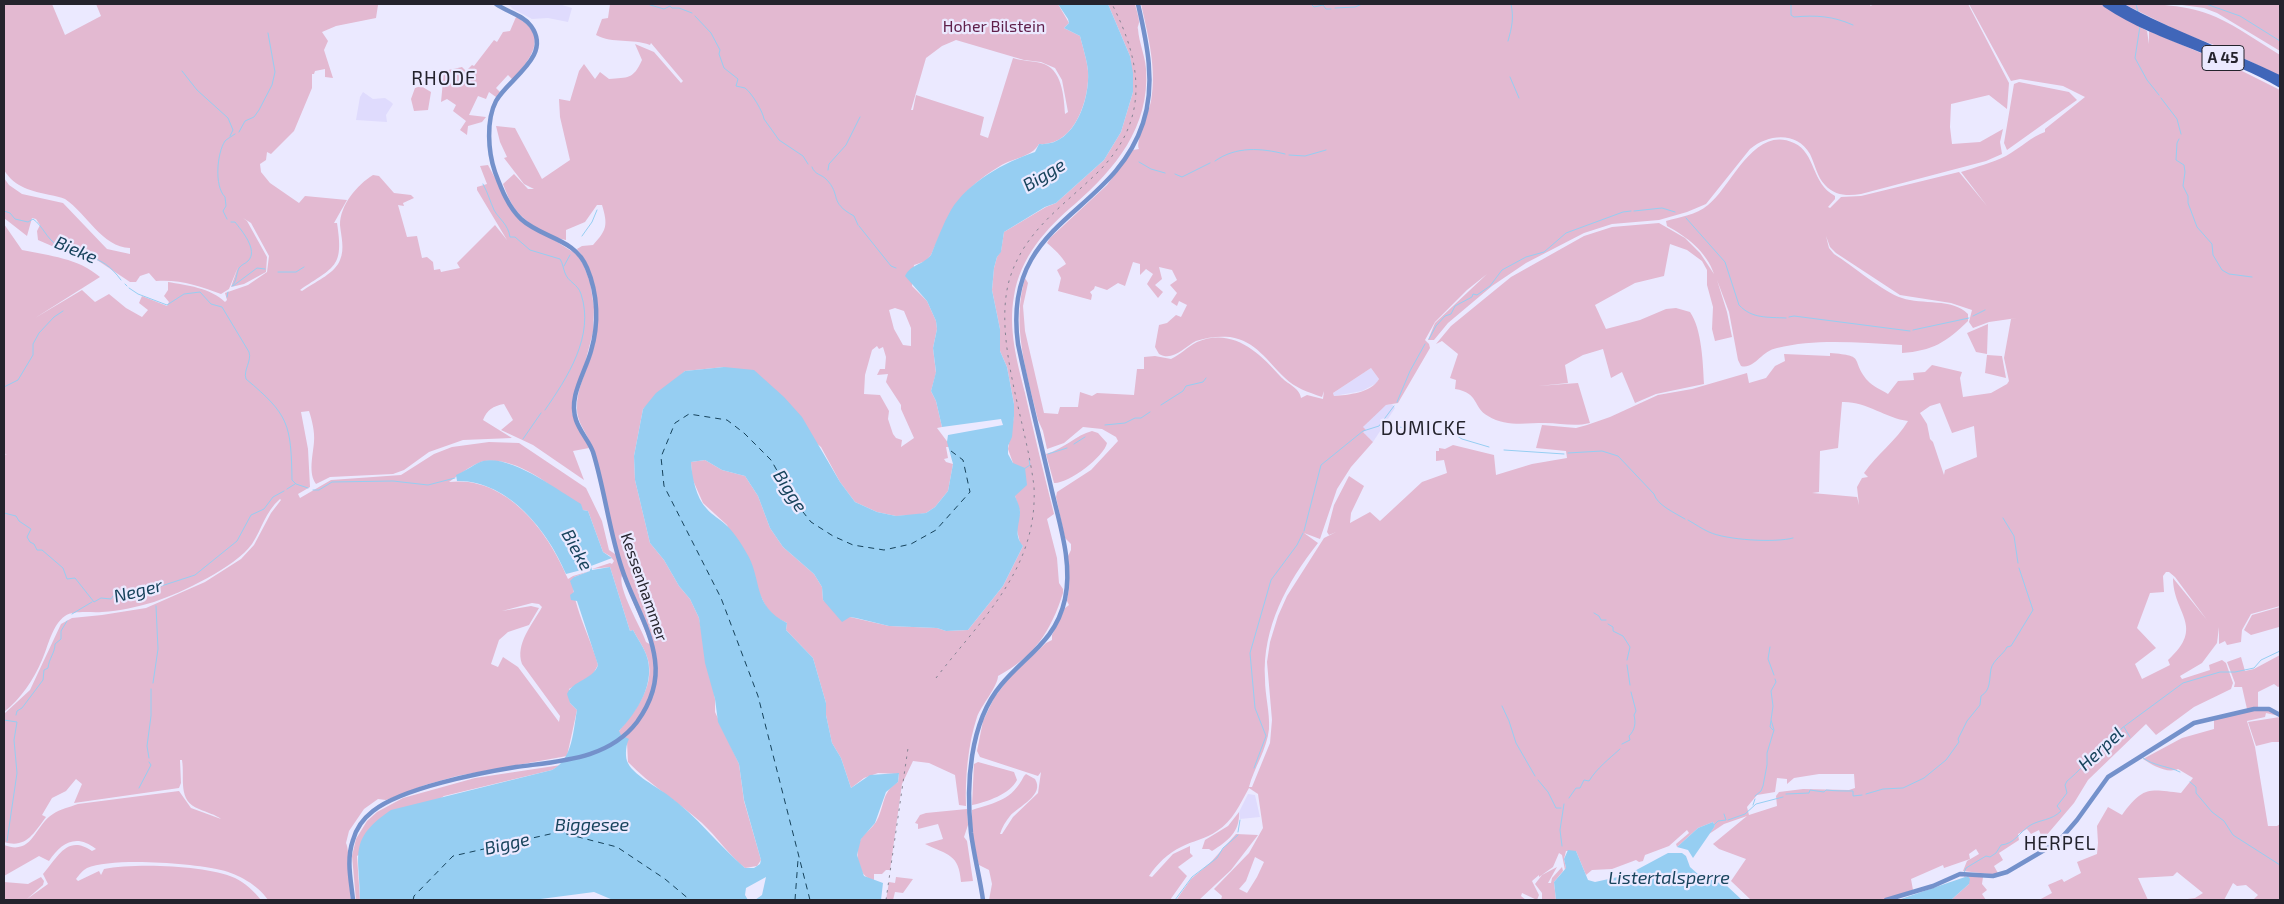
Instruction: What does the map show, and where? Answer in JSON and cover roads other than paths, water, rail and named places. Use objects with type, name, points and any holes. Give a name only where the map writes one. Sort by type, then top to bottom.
[{"type":"highway","name":"A 45","points":[[2106,4],[2280,84]]},
{"type":"highway","name":"A 45","points":[[2117,4],[2165,32],[2240,59],[2280,79]]},
{"type":"main road","name":"Kessenhammer","points":[[353,900],[349,863],[351,847],[359,827],[373,811],[396,798],[440,784],[486,773],[547,764],[589,755],[616,742],[636,723],[654,687],[655,660],[649,634],[630,591],[616,551],[593,452],[575,414],[576,394],[590,355],[595,333],[596,306],[591,278],[584,262],[573,248],[560,239],[534,228],[519,217],[508,200],[494,167],[490,136],[493,108],[502,93],[531,61],[537,43],[530,24],[496,4]]},
{"type":"main road","points":[[983,900],[972,840],[970,807],[973,757],[985,711],[1003,682],[1035,653],[1049,637],[1060,615],[1066,597],[1066,556],[1017,334],[1016,313],[1019,292],[1027,267],[1042,242],[1116,170],[1140,132],[1149,99],[1150,79],[1147,45],[1138,4]]},
{"type":"main road","points":[[1886,900],[1933,886],[1960,874],[1989,876],[2004,874],[2056,844],[2077,820],[2103,782],[2157,745],[2197,722],[2262,708],[2269,709],[2280,715]]},
{"type":"water","name":"Biggesee","points":[[1058,4],[1108,4],[1130,56],[1133,73],[1133,92],[1121,132],[1104,160],[1056,203],[1045,207],[1004,232],[1001,252],[997,257],[994,268],[992,290],[1000,329],[1000,351],[1007,367],[1014,404],[1012,437],[1008,446],[1008,454],[1013,463],[1025,468],[1027,485],[1015,496],[1020,510],[1018,537],[1023,546],[1003,586],[968,630],[946,631],[937,628],[889,626],[850,617],[842,622],[823,600],[822,587],[814,574],[783,547],[770,528],[758,496],[745,476],[722,470],[705,460],[691,462],[695,487],[703,504],[737,537],[751,562],[759,591],[768,608],[787,623],[786,630],[813,658],[826,703],[826,715],[832,743],[841,758],[851,788],[870,775],[899,773],[898,782],[886,792],[875,823],[861,839],[857,855],[864,876],[883,883],[881,900],[755,900],[762,895],[766,877],[746,888],[745,895],[748,900],[613,900],[594,892],[533,900],[360,900],[359,849],[368,830],[377,821],[391,810],[552,770],[564,759],[573,735],[577,710],[570,703],[567,694],[570,689],[592,674],[598,665],[577,601],[571,600],[570,595],[574,592],[570,581],[574,577],[590,571],[589,568],[566,574],[549,541],[524,511],[493,489],[476,483],[457,481],[456,475],[483,461],[507,463],[520,468],[581,504],[583,510],[588,511],[603,552],[612,558],[591,566],[592,570],[610,567],[630,631],[633,630],[642,645],[649,665],[647,686],[643,696],[632,715],[619,731],[621,735],[629,739],[626,750],[627,761],[640,776],[689,812],[745,868],[754,868],[760,864],[761,860],[744,800],[739,764],[718,722],[715,699],[705,663],[699,618],[690,599],[679,586],[664,560],[650,543],[635,480],[634,456],[643,409],[656,393],[685,371],[724,367],[754,370],[784,397],[802,417],[840,482],[855,502],[877,512],[896,516],[926,513],[935,507],[948,491],[953,464],[947,442],[948,435],[1003,425],[1001,419],[942,427],[936,401],[931,391],[936,372],[933,348],[937,329],[936,321],[927,301],[905,276],[910,269],[931,255],[951,210],[967,191],[1000,167],[1035,152],[1039,144],[1051,143],[1062,138],[1077,120],[1083,108],[1088,83],[1086,58],[1080,36],[1064,28],[1069,23],[1068,19]]},
{"type":"water","points":[[1713,822],[1715,826],[1693,858],[1688,850],[1677,847],[1698,828]]},
{"type":"water","name":"Listertalsperre","points":[[1568,850],[1576,851],[1588,880],[1595,882],[1627,875],[1668,853],[1682,853],[1686,856],[1690,867],[1699,875],[1727,886],[1742,900],[1556,900],[1554,882],[1566,868],[1564,859]]},
{"type":"water","points":[[1968,876],[1970,879],[1969,884],[1951,900],[1898,900]]},
{"type":"waterway","points":[[647,4],[664,9],[670,6],[692,13]]},
{"type":"waterway","points":[[1311,4],[1314,7],[1323,5],[1326,9],[1331,9]]},
{"type":"waterway","points":[[1335,8],[1355,7],[1362,4]]},
{"type":"waterway","points":[[1508,41],[1512,22],[1511,4]]},
{"type":"waterway","points":[[1788,4],[1791,5],[1791,15],[1794,17],[1824,17],[1853,25]]},
{"type":"waterway","points":[[2136,4],[2138,12]]},
{"type":"waterway","points":[[2206,4],[2240,16],[2280,41]]},
{"type":"waterway","points":[[695,16],[711,33],[720,50],[719,54],[724,68],[738,79],[736,86],[748,90],[762,112],[764,119],[779,140],[803,156],[808,164]]},
{"type":"waterway","points":[[2140,26],[2135,58],[2147,80],[2159,95]]},
{"type":"waterway","points":[[239,132],[245,121],[254,117],[259,110],[272,85],[275,72],[268,33]]},
{"type":"waterway","points":[[182,71],[197,90],[228,118],[233,130],[230,136]]},
{"type":"waterway","points":[[1510,77],[1519,98]]},
{"type":"waterway","points":[[2161,98],[2177,119],[2181,134]]},
{"type":"waterway","points":[[828,170],[829,164],[846,145],[860,117]]},
{"type":"waterway","points":[[227,219],[223,211],[226,206],[225,197],[219,185],[218,169],[222,146],[225,141],[235,134]]},
{"type":"waterway","points":[[2179,139],[2176,160],[2184,165],[2183,186],[2188,196],[2188,203],[2197,227],[2212,244],[2213,255],[2222,270],[2229,274],[2252,277]]},
{"type":"waterway","points":[[1215,161],[1231,153],[1249,150],[1267,150],[1285,154]]},
{"type":"waterway","points":[[1289,155],[1305,156],[1326,150]]},
{"type":"waterway","points":[[1139,162],[1151,169],[1165,173]]},
{"type":"waterway","points":[[1175,174],[1182,177],[1210,163]]},
{"type":"waterway","points":[[812,167],[815,172],[824,177],[831,185],[841,207],[854,216],[858,225]]},
{"type":"waterway","points":[[483,184],[494,210],[505,225],[510,237],[515,237],[530,250],[560,259],[566,276],[578,288],[581,294],[584,310],[582,341],[570,370],[545,410]]},
{"type":"waterway","points":[[1634,211],[1662,208],[1675,212]]},
{"type":"waterway","points":[[582,236],[592,222],[597,210]]},
{"type":"waterway","name":"Bieke","points":[[4,211],[10,213],[15,219],[28,222],[33,219],[57,245],[106,264],[121,280]]},
{"type":"waterway","points":[[1429,339],[1436,326],[1445,316],[1451,314],[1455,306],[1490,286],[1502,270],[1526,257],[1544,252],[1566,233],[1623,212],[1631,211]]},
{"type":"waterway","points":[[1686,218],[1725,262],[1739,305],[1744,310],[1755,315],[1786,318]]},
{"type":"waterway","points":[[231,222],[235,222],[245,235],[251,251],[248,261],[239,268],[232,286]]},
{"type":"waterway","points":[[859,226],[891,266],[896,268]]},
{"type":"waterway","points":[[564,266],[570,255]]},
{"type":"waterway","points":[[278,272],[296,272],[304,267]]},
{"type":"waterway","points":[[233,286],[257,268],[265,269]]},
{"type":"waterway","name":"Bieke","points":[[129,288],[138,294],[167,305],[184,294],[200,292],[211,304],[222,307],[249,352],[246,379],[271,402],[285,422],[290,446],[292,480],[296,484],[308,488]]},
{"type":"waterway","points":[[227,297],[228,292]]},
{"type":"waterway","points":[[1973,316],[1985,310]]},
{"type":"waterway","points":[[4,387],[18,380],[33,355],[33,344],[39,333],[54,317],[63,311]]},
{"type":"waterway","points":[[1789,317],[1794,316],[1910,331]]},
{"type":"waterway","points":[[1913,330],[1969,318]]},
{"type":"waterway","points":[[1397,402],[1410,371],[1425,344]]},
{"type":"waterway","points":[[1161,405],[1183,391],[1186,386],[1203,382],[1206,378]]},
{"type":"waterway","points":[[1304,531],[1321,465],[1363,431],[1379,426],[1394,406]]},
{"type":"waterway","points":[[1105,425],[1125,423],[1135,418],[1141,418],[1150,412]]},
{"type":"waterway","points":[[523,439],[541,413]]},
{"type":"waterway","points":[[1399,427],[1426,431]]},
{"type":"waterway","points":[[1429,432],[1449,431],[1462,439],[1489,447]]},
{"type":"waterway","points":[[1074,444],[1085,437]]},
{"type":"waterway","points":[[1048,454],[1067,448]]},
{"type":"waterway","points":[[1504,450],[1564,454]]},
{"type":"waterway","points":[[1568,453],[1602,451],[1618,456],[1654,494],[1659,502],[1685,519]]},
{"type":"waterway","points":[[1024,469],[1030,465],[1029,460]]},
{"type":"waterway","name":"Bieke","points":[[313,490],[319,490],[332,482],[393,481],[428,485],[455,478]]},
{"type":"waterway","name":"Neger","points":[[287,489],[295,484]]},
{"type":"waterway","name":"Neger","points":[[4,513],[16,516],[19,521],[31,529],[27,537],[30,542],[34,544],[37,550],[42,550],[63,568],[67,579],[75,578],[94,602],[101,598],[111,599],[113,596],[149,590],[195,575],[237,541],[251,515],[264,509],[273,497],[284,491]]},
{"type":"waterway","points":[[2003,518],[2014,536],[2018,563]]},
{"type":"waterway","points":[[1688,520],[1709,532],[1738,539],[1785,540],[1793,538]]},
{"type":"waterway","points":[[1254,768],[1266,736],[1255,708],[1250,653],[1271,580],[1297,545],[1303,533]]},
{"type":"waterway","points":[[1866,794],[1883,789],[1903,788],[1924,778],[1946,760],[1959,742],[1958,739],[1967,721],[1980,705],[1981,696],[1988,688],[1992,666],[2007,647],[2011,646],[2033,610],[2019,568]]},
{"type":"waterway","points":[[72,614],[92,602]]},
{"type":"waterway","points":[[153,683],[158,649],[156,606]]},
{"type":"waterway","points":[[1594,613],[1601,620],[1606,620]]},
{"type":"waterway","points":[[16,715],[17,711],[22,708],[43,680],[44,670],[48,668],[55,644],[61,639],[61,631],[67,621]]},
{"type":"waterway","points":[[1608,624],[1613,627],[1613,631],[1623,636],[1630,647],[1627,660]]},
{"type":"waterway","points":[[1770,647],[1768,659],[1774,675]]},
{"type":"waterway","name":"Herpel","points":[[1964,873],[1966,868],[1986,856],[1990,857],[1996,853],[2001,845],[2013,840],[2029,826],[2053,817],[2061,811],[2057,806],[2067,793],[2065,785],[2067,781],[2103,743],[2112,740],[2122,728],[2183,683],[2220,672],[2235,672],[2254,668],[2261,660],[2280,651]]},
{"type":"waterway","points":[[1627,665],[1630,685]]},
{"type":"waterway","points":[[1755,796],[1761,791],[1763,786],[1767,753],[1774,730],[1771,720],[1773,706],[1771,691],[1776,682],[1775,679]]},
{"type":"waterway","points":[[149,758],[147,746],[151,716],[151,689]]},
{"type":"waterway","points":[[1622,744],[1630,740],[1629,736],[1633,731],[1635,721],[1634,715],[1636,711],[1631,692]]},
{"type":"waterway","points":[[1502,706],[1516,743],[1535,776]]},
{"type":"waterway","points":[[4,720],[17,722],[14,740],[17,773],[7,841]]},
{"type":"waterway","points":[[1771,721],[1770,727],[1773,730]]},
{"type":"waterway","points":[[2124,727],[2130,737]]},
{"type":"waterway","points":[[1569,798],[1576,788],[1580,788],[1584,780],[1589,781],[1599,768],[1620,749]]},
{"type":"waterway","points":[[2143,758],[2180,772]]},
{"type":"waterway","points":[[139,788],[151,765],[149,762]]},
{"type":"waterway","points":[[1538,780],[1548,792],[1556,808],[1561,808]]},
{"type":"waterway","points":[[2190,782],[2196,787],[2196,793],[2212,812],[2224,821],[2233,835],[2280,865]]},
{"type":"waterway","points":[[1786,794],[1809,793],[1810,790],[1824,792],[1826,790],[1853,791],[1853,796],[1862,795]]},
{"type":"waterway","points":[[1728,820],[1745,814],[1756,804],[1783,797]]},
{"type":"waterway","points":[[1753,805],[1755,799]]},
{"type":"waterway","points":[[1562,846],[1560,830],[1564,804]]},
{"type":"waterway","points":[[1713,826],[1718,821],[1726,820],[1724,814]]},
{"type":"waterway","points":[[1238,832],[1240,820]]},
{"type":"waterway","points":[[1175,900],[1192,877],[1217,858],[1223,848],[1238,835]]},
{"type":"railway","points":[[936,678],[1004,591],[1017,568],[1027,543],[1033,516],[1034,487],[1008,356],[1005,304],[1009,281],[1015,264],[1024,248],[1057,209],[1096,174],[1113,154],[1126,134],[1133,113],[1136,92],[1135,71],[1130,49],[1112,4]]},
{"type":"railway","points":[[886,900],[908,748]]},
{"type":"district","name":"RHODE","points":[[444,79]]},
{"type":"district","name":"DUMICKE","points":[[1424,429]]},
{"type":"district","name":"HERPEL","points":[[2060,844]]},
{"type":"park label","name":"Hoher Bilstein","points":[[994,27]]},
{"type":"water label","name":"Bigge","points":[[1044,175]]},
{"type":"water label","name":"Bigge","points":[[790,491]]},
{"type":"water label","name":"Bigge","points":[[507,844]]}]
